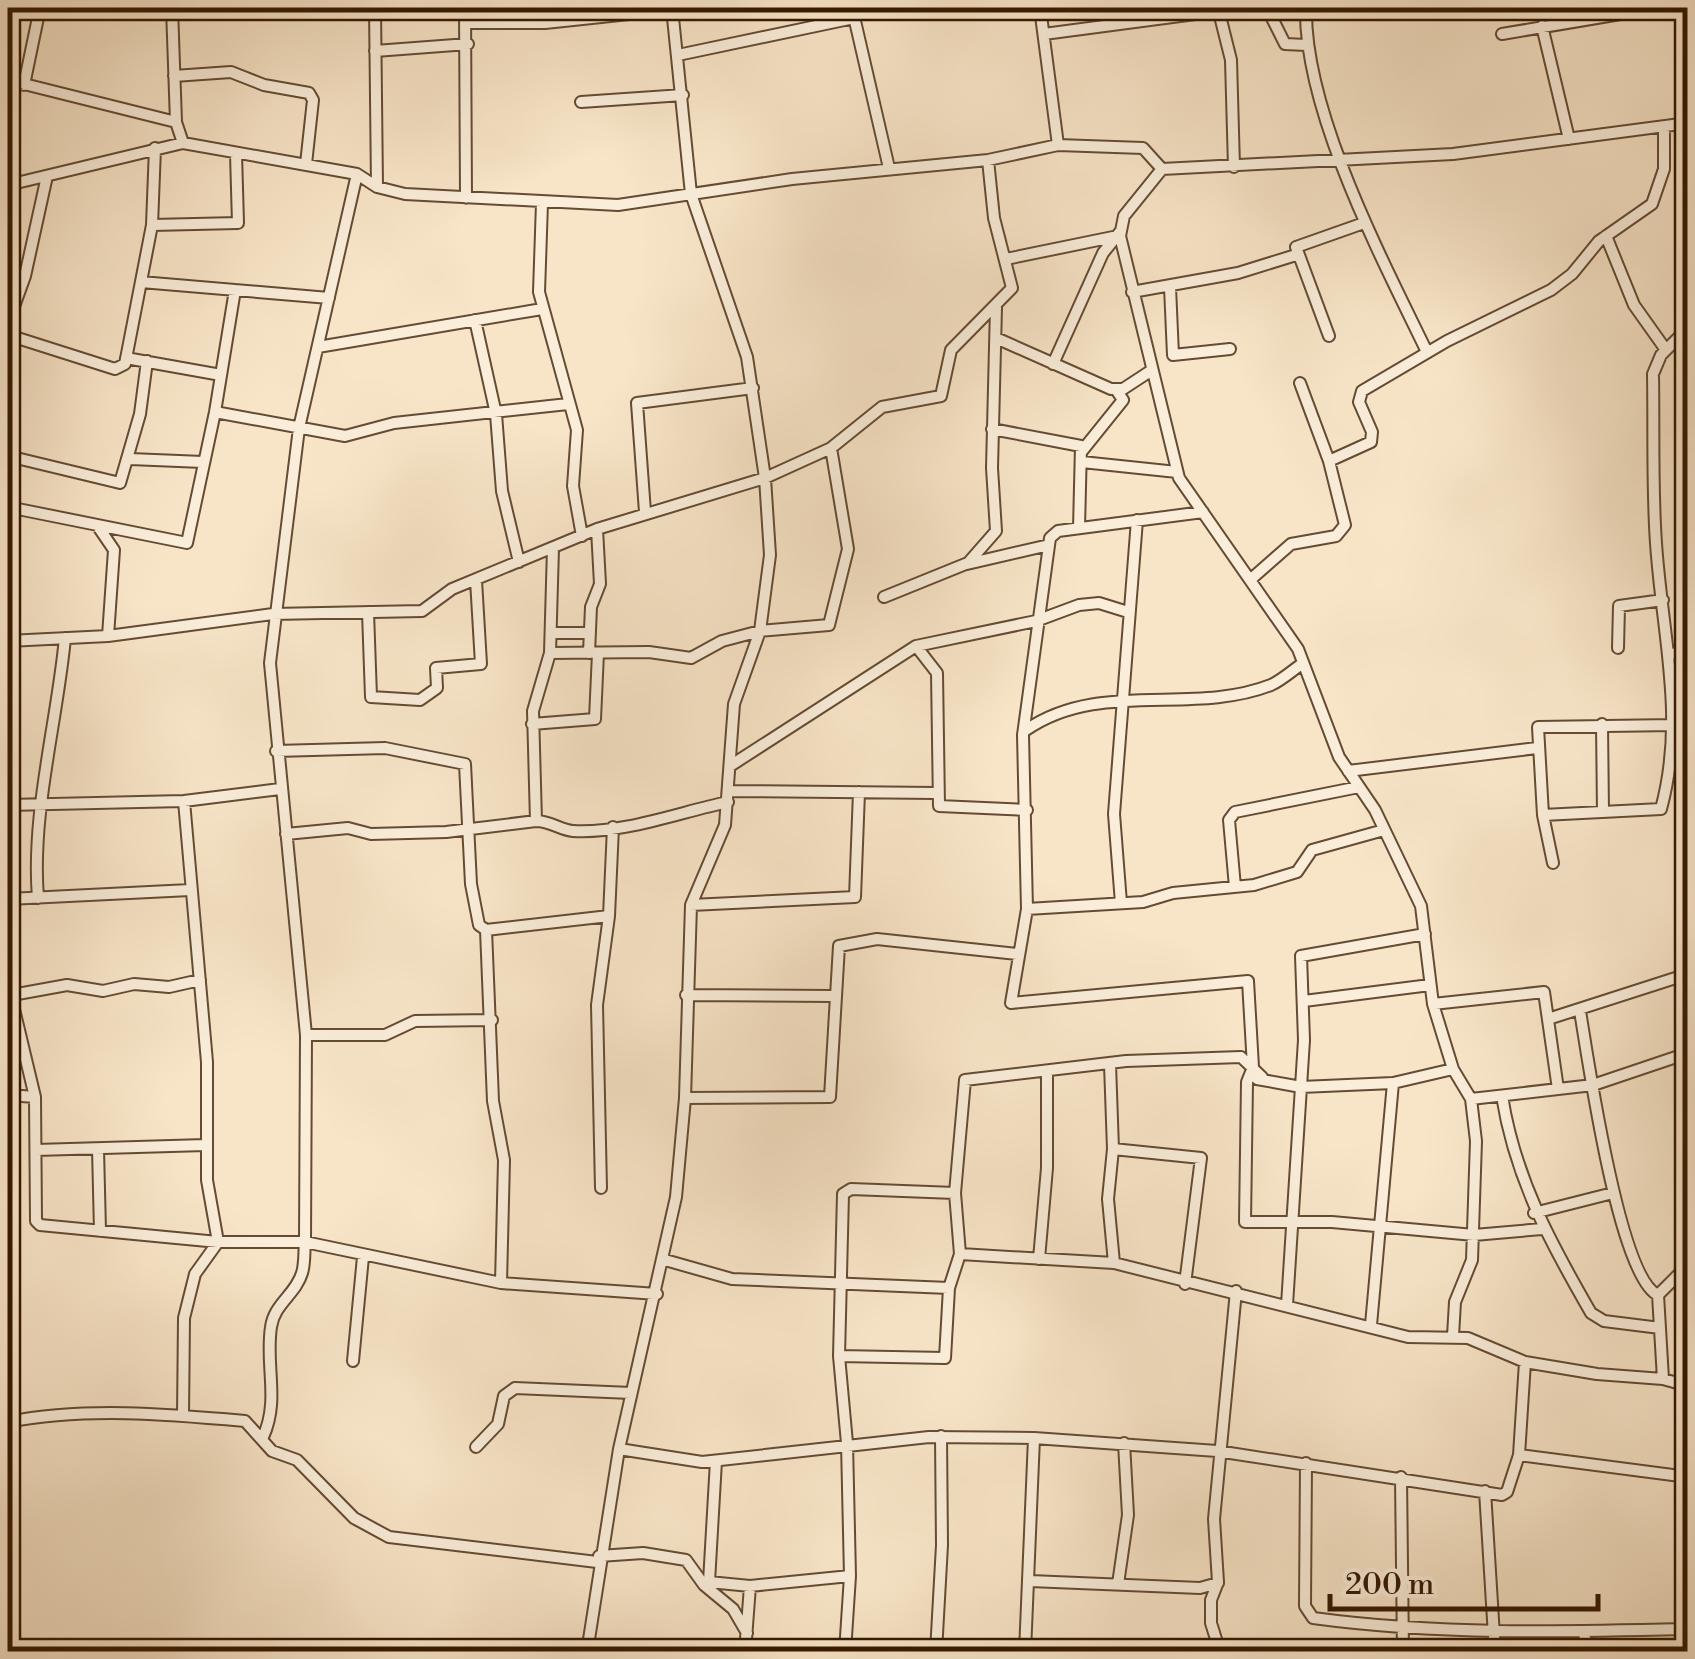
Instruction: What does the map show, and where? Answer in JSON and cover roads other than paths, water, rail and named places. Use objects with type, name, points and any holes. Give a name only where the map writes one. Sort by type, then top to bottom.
[{"type":"street","points":[[24,85],[40,8]]},
{"type":"street","points":[[172,8],[176,122],[182,143]]},
{"type":"street","points":[[375,8],[377,186]]},
{"type":"street","points":[[464,8],[468,23],[466,198]]},
{"type":"street","points":[[468,23],[545,23],[675,8],[691,194],[748,357],[770,544],[760,630],[735,698],[725,825],[690,905],[685,1098],[665,1260],[618,1449],[598,1559],[587,1652]]},
{"type":"street","points":[[1040,8],[1058,145]]},
{"type":"street","points":[[1132,8],[1133,21]]},
{"type":"street","points":[[1267,8],[1282,41],[1306,44]]},
{"type":"street","points":[[1306,8],[1306,44],[1364,223],[1427,352]]},
{"type":"street","points":[[1566,8],[1567,22]]},
{"type":"street","points":[[1502,34],[1656,8]]},
{"type":"street","points":[[1044,34],[1218,9],[1230,60],[1234,167]]},
{"type":"street","points":[[678,55],[853,13],[889,168]]},
{"type":"street","points":[[1542,26],[1568,139]]},
{"type":"street","points":[[374,51],[468,44]]},
{"type":"street","points":[[174,76],[236,73],[264,85],[309,93],[313,100],[306,164]]},
{"type":"street","points":[[8,80],[176,122]]},
{"type":"street","points":[[582,102],[683,96]]},
{"type":"street","points":[[1053,364],[1103,253],[1118,234],[1124,216],[1162,169],[1343,163],[1688,123]]},
{"type":"street","points":[[1329,460],[1371,442],[1359,402],[1362,391],[1427,352],[1551,290],[1606,236],[1652,204],[1660,190],[1664,127]]},
{"type":"street","points":[[8,185],[182,143],[356,174],[377,186],[405,194],[542,203],[618,205],[889,168],[988,160],[1058,145],[1143,148],[1162,169]]},
{"type":"street","points":[[8,334],[116,368],[126,358],[152,225],[155,148]]},
{"type":"street","points":[[152,225],[238,223],[236,154]]},
{"type":"street","points":[[8,641],[108,636],[273,614],[422,611],[444,594],[597,529],[765,478],[831,448],[882,407],[941,396],[951,350],[1012,288],[994,218],[988,160]]},
{"type":"street","points":[[263,1436],[274,1397],[274,1314],[302,1274],[305,1242],[306,1035],[276,750],[270,663],[273,614],[300,428],[356,174]]},
{"type":"street","points":[[8,322],[25,276],[48,176]]},
{"type":"street","points":[[542,203],[542,309],[577,430],[573,486],[582,536]]},
{"type":"street","points":[[1329,336],[1296,255],[1298,244],[1364,223]]},
{"type":"street","points":[[1006,259],[1118,234]]},
{"type":"street","points":[[1118,234],[1177,472],[1303,663],[1348,771],[1384,830],[1421,906],[1432,1004],[1453,1069],[1471,1100],[1476,1141],[1474,1234],[1470,1267],[1455,1302],[1453,1336]]},
{"type":"street","points":[[1606,236],[1634,305],[1666,350]]},
{"type":"street","points":[[1132,292],[1170,288],[1296,255]]},
{"type":"street","points":[[141,282],[329,298]]},
{"type":"street","points":[[1170,288],[1173,354],[1230,350]]},
{"type":"street","points":[[8,506],[187,543],[216,412],[235,290]]},
{"type":"street","points":[[966,564],[998,524],[992,430],[996,308]]},
{"type":"street","points":[[318,347],[542,309]]},
{"type":"street","points":[[475,320],[496,414],[502,491],[519,562]]},
{"type":"street","points":[[1543,816],[1661,808],[1674,757],[1674,725],[1656,546],[1653,374],[1666,350],[1688,328]]},
{"type":"street","points":[[996,338],[1117,390],[1124,400],[1082,456]]},
{"type":"street","points":[[126,358],[221,375]]},
{"type":"street","points":[[8,456],[116,484],[130,458],[147,362]]},
{"type":"street","points":[[1117,390],[1152,370]]},
{"type":"street","points":[[1250,580],[1290,544],[1341,532],[1346,518],[1300,383]]},
{"type":"street","points":[[644,512],[636,402],[752,388]]},
{"type":"street","points":[[216,412],[345,436],[394,423],[568,404]]},
{"type":"street","points":[[992,430],[1078,444],[1082,456],[1080,528]]},
{"type":"street","points":[[550,652],[691,658],[722,642],[760,630],[822,628],[833,621],[848,548],[831,448]]},
{"type":"street","points":[[1082,456],[1177,472]]},
{"type":"street","points":[[130,458],[203,462]]},
{"type":"street","points":[[1203,512],[1058,531],[1049,545],[1036,621],[1026,730],[1027,910],[1010,1000],[1014,1004],[1248,980],[1253,1067],[1247,1082],[1247,1223],[1332,1222],[1380,1230],[1474,1234],[1542,1229]]},
{"type":"street","points":[[1122,903],[1114,814],[1137,520]]},
{"type":"street","points":[[97,526],[114,550],[108,636]]},
{"type":"street","points":[[532,724],[596,719],[590,633],[592,604],[600,584],[597,529]]},
{"type":"street","points":[[884,597],[966,564],[1049,545]]},
{"type":"street","points":[[536,820],[532,724],[534,700],[550,652],[552,548]]},
{"type":"street","points":[[368,612],[371,696],[420,700],[437,688],[436,668],[481,664],[476,580]]},
{"type":"street","points":[[1618,648],[1619,606],[1663,600]]},
{"type":"street","points":[[730,766],[916,646],[1036,621],[1079,604],[1115,606],[1128,612]]},
{"type":"street","points":[[552,633],[590,633]]},
{"type":"street","points":[[38,898],[35,850],[44,802],[48,733],[59,694],[65,638]]},
{"type":"street","points":[[916,646],[937,673],[936,802],[944,810],[1027,810]]},
{"type":"street","points":[[1668,654],[1688,653]]},
{"type":"street","points":[[1026,730],[1097,700],[1230,694],[1273,684],[1303,663]]},
{"type":"street","points":[[1602,724],[1603,812]]},
{"type":"street","points":[[1553,863],[1543,816],[1537,748],[1536,733],[1543,725],[1674,725]]},
{"type":"street","points":[[276,750],[385,748],[463,762],[471,884],[480,925],[486,930],[609,916]]},
{"type":"street","points":[[1348,771],[1537,748]]},
{"type":"street","points":[[1235,888],[1229,820],[1234,812],[1359,787]]},
{"type":"street","points":[[8,805],[184,801],[280,789]]},
{"type":"street","points":[[690,905],[855,897],[859,792]]},
{"type":"street","points":[[286,834],[348,828],[370,834],[467,829],[536,820],[549,820],[571,831],[613,827],[728,796],[936,794]]},
{"type":"street","points":[[183,1416],[184,1318],[195,1274],[218,1242],[206,1145],[207,1062],[184,801]]},
{"type":"street","points":[[601,1188],[596,1029],[609,916],[613,827]]},
{"type":"street","points":[[1027,910],[1122,903],[1292,876],[1312,850],[1384,830]]},
{"type":"street","points":[[8,900],[190,890]]},
{"type":"street","points":[[486,930],[493,1101],[504,1160],[501,1283]]},
{"type":"street","points":[[1287,1304],[1301,1087],[1304,1001],[1300,961],[1305,954],[1426,934]]},
{"type":"street","points":[[685,1098],[830,1098],[832,996],[839,946],[877,939],[1018,954]]},
{"type":"street","points":[[1548,1019],[1688,974]]},
{"type":"street","points":[[200,980],[169,988],[134,984],[96,992],[67,985],[10,989],[35,1097],[36,1221],[45,1228],[218,1242],[305,1242],[362,1257],[501,1283],[657,1294]]},
{"type":"street","points":[[1304,1001],[1430,985]]},
{"type":"street","points":[[1432,1004],[1542,991],[1558,1089]]},
{"type":"street","points":[[686,994],[832,996]]},
{"type":"street","points":[[1580,1011],[1613,1193],[1644,1285],[1658,1295]]},
{"type":"street","points":[[306,1035],[385,1035],[415,1022],[492,1020]]},
{"type":"street","points":[[1471,1100],[1592,1085],[1688,1053]]},
{"type":"street","points":[[840,1356],[945,1358],[949,1288],[960,1254],[956,1193],[961,1084],[972,1077],[1241,1057],[1262,1077]]},
{"type":"street","points":[[1110,1064],[1112,1149],[1108,1199],[1114,1263]]},
{"type":"street","points":[[1247,1082],[1262,1077],[1301,1087],[1393,1083],[1453,1069]]},
{"type":"street","points":[[1039,1258],[1047,1168],[1047,1072]]},
{"type":"street","points":[[1371,1325],[1393,1083]]},
{"type":"street","points":[[8,1096],[35,1097]]},
{"type":"street","points":[[1502,1096],[1509,1140],[1534,1213],[1597,1319],[1660,1328]]},
{"type":"street","points":[[36,1150],[206,1145]]},
{"type":"street","points":[[98,1149],[100,1231]]},
{"type":"street","points":[[1112,1149],[1201,1158],[1185,1284]]},
{"type":"street","points":[[845,1652],[850,1576],[847,1443],[840,1356],[845,1190],[956,1193]]},
{"type":"street","points":[[1534,1213],[1613,1193]]},
{"type":"street","points":[[960,1254],[1114,1263],[1185,1284],[1236,1291],[1408,1336],[1453,1336],[1482,1342],[1525,1362],[1597,1374],[1663,1379],[1688,1386]]},
{"type":"street","points":[[352,1361],[362,1257]]},
{"type":"street","points":[[665,1260],[719,1278],[949,1288]]},
{"type":"street","points":[[1663,1379],[1658,1295],[1666,1282],[1688,1265]]},
{"type":"street","points":[[1220,1652],[1210,1610],[1218,1582],[1214,1519],[1217,1451],[1236,1291]]},
{"type":"street","points":[[618,1449],[677,1461],[716,1462],[847,1443],[941,1436],[1034,1438],[1217,1451],[1508,1492],[1520,1456],[1525,1362]]},
{"type":"street","points":[[476,1447],[495,1429],[504,1396],[515,1388],[631,1393]]},
{"type":"street","points":[[8,1422],[47,1414],[245,1421],[263,1436],[272,1451],[297,1460],[354,1518],[389,1537],[598,1559],[643,1553],[686,1560],[704,1584],[734,1609],[747,1634]]},
{"type":"street","points":[[936,1652],[942,1544],[941,1436]]},
{"type":"street","points":[[1025,1652],[1034,1438]]},
{"type":"street","points":[[1118,1584],[1128,1515],[1124,1443]]},
{"type":"street","points":[[1520,1456],[1688,1477]]},
{"type":"street","points":[[716,1462],[707,1577],[714,1586],[850,1576]]},
{"type":"street","points":[[1306,1463],[1308,1613],[1313,1618],[1403,1630],[1492,1634],[1688,1629]]},
{"type":"street","points":[[1400,1476],[1403,1652]]},
{"type":"street","points":[[1486,1491],[1495,1652]]},
{"type":"street","points":[[1030,1580],[1200,1588],[1218,1582]]},
{"type":"street","points":[[745,1652],[750,1586]]},
{"type":"street","points":[[1584,1632],[1587,1652]]}]
